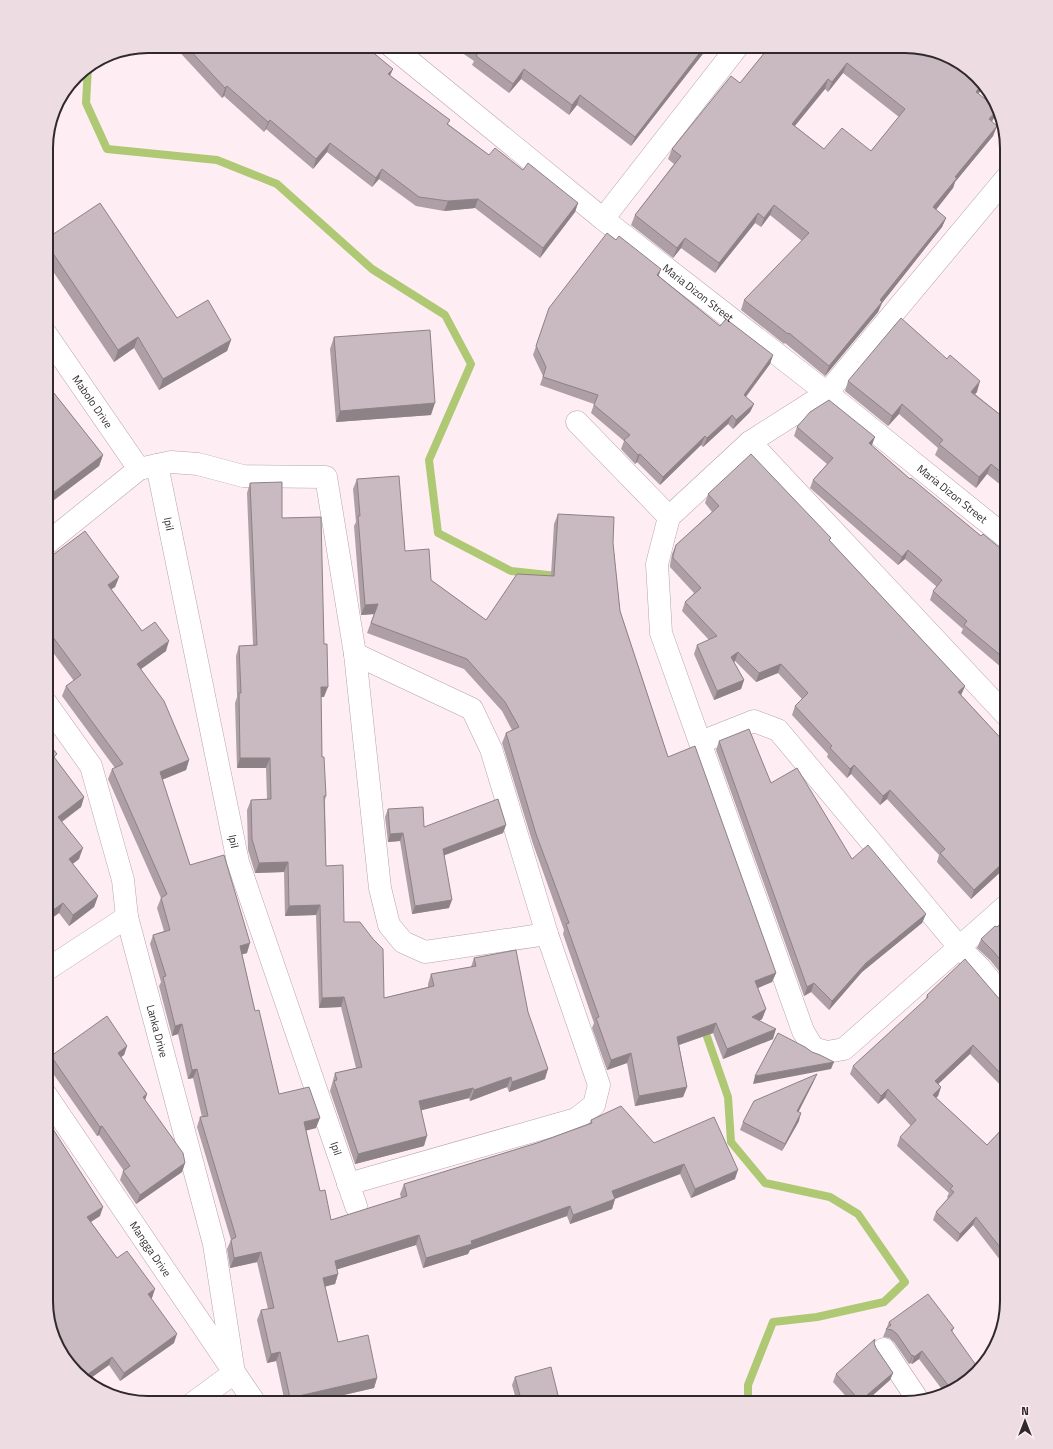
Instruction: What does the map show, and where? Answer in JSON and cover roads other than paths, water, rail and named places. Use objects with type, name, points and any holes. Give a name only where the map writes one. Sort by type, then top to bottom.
[{"type":"street","name":"Maria Dizon Street","points":[[400,53],[603,219],[828,393],[1000,532]]},
{"type":"street","points":[[603,219],[733,53]]},
{"type":"street","points":[[1000,185],[828,393],[750,442],[669,517],[657,564],[661,633],[803,1031],[814,1048],[828,1052],[844,1049],[1000,911]]},
{"type":"street","name":"Mabolo Drive","points":[[53,343],[148,467]]},
{"type":"street","points":[[577,422],[669,517]]},
{"type":"street","points":[[750,442],[1000,709]]},
{"type":"street","points":[[53,539],[148,467],[171,462],[198,464],[243,476],[326,477],[355,654],[380,888],[389,925],[403,942],[425,952],[546,934]]},
{"type":"street","name":"Ipil","points":[[148,467],[238,862],[356,1206]]},
{"type":"street","points":[[348,1184],[576,1120],[594,1105],[599,1085],[546,934],[491,749],[472,709],[355,654]]},
{"type":"street","name":"Lanka Drive","points":[[53,713],[91,766],[123,880],[128,917],[214,1244],[234,1373]]},
{"type":"street","points":[[701,742],[754,721],[778,730],[958,947],[980,968],[1000,992]]},
{"type":"street","points":[[53,965],[128,917]]},
{"type":"street","name":"Mangga Drive","points":[[53,1105],[250,1396]]},
{"type":"street","points":[[884,1350],[915,1395]]},
{"type":"street","points":[[203,1396],[234,1373]]},
{"type":"waterway","points":[[88,75],[86,103],[107,149],[217,160],[277,184],[372,269],[445,315],[471,364],[429,460],[438,533],[511,571],[557,576],[558,579]]},
{"type":"waterway","points":[[703,1025],[728,1097],[731,1142],[765,1183],[830,1197],[858,1214],[905,1282],[884,1302],[817,1317],[773,1322],[748,1385],[748,1396]]}]
